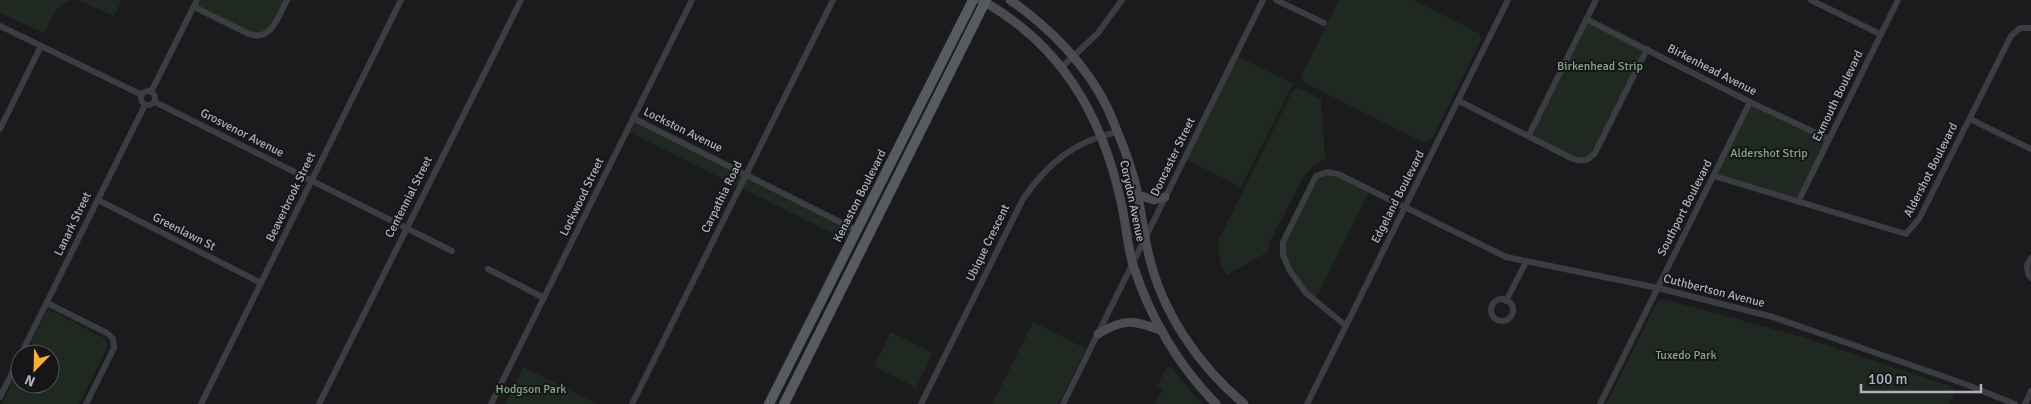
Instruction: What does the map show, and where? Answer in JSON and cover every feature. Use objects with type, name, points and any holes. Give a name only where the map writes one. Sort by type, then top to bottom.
[{"type":"main road","name":"Kenaston Boulevard","points":[[770,404],[973,0]]},
{"type":"main road","name":"Corydon Avenue","points":[[1010,0],[1074,57],[1107,108],[1138,195],[1149,257],[1169,310],[1201,362],[1226,389],[1244,404]]},
{"type":"main road","name":"Kenaston Boulevard","points":[[784,404],[984,1]]},
{"type":"main road","name":"Corydon Avenue","points":[[984,1],[1014,20],[1062,67],[1078,91],[1102,136],[1114,171],[1133,263],[1142,289],[1162,331],[1188,372],[1216,404]]},
{"type":"main road","points":[[1138,195],[1154,200],[1165,197]]},
{"type":"main road","points":[[1123,212],[1140,209]]},
{"type":"main road","points":[[1142,289],[1158,283]]},
{"type":"main road","points":[[1098,334],[1113,325],[1127,322],[1137,322],[1162,331]]},
{"type":"street","points":[[151,92],[196,3],[250,34],[264,36],[270,32],[287,0]]},
{"type":"street","name":"Beaverbrook Street","points":[[201,404],[401,0]]},
{"type":"street","name":"Centennial Street","points":[[319,404],[520,0]]},
{"type":"street","name":"Lockwood Street","points":[[491,404],[692,0]]},
{"type":"street","name":"Carpathia Road","points":[[632,404],[833,0]]},
{"type":"street","points":[[1062,67],[1107,23],[1122,0]]},
{"type":"street","name":"Doncaster Street","points":[[1063,404],[1263,0]]},
{"type":"street","points":[[1276,0],[1324,23]]},
{"type":"street","name":"Edgeland Boulevard","points":[[1306,404],[1508,0]]},
{"type":"street","points":[[1529,136],[1596,0]]},
{"type":"street","points":[[1811,0],[1880,34]]},
{"type":"street","name":"Exmouth Boulevard","points":[[1798,202],[1898,0]]},
{"type":"street","name":"Birkenhead Avenue","points":[[1586,19],[1750,102],[1829,139]]},
{"type":"street","points":[[0,26],[142,95]]},
{"type":"street","name":"Aldershot Boulevard","points":[[1714,176],[1906,234],[1919,219],[2011,36],[2020,28],[2031,28]]},
{"type":"street","points":[[0,129],[41,46]]},
{"type":"street","points":[[1459,101],[1582,162],[1589,159],[1595,153],[1647,49]]},
{"type":"street","points":[[147,91],[151,92],[156,97],[155,102],[152,105],[145,105],[142,102],[142,95],[147,91]]},
{"type":"street","name":"Grosvenor Avenue","points":[[155,102],[452,251]]},
{"type":"street","name":"Southport Boulevard","points":[[1600,404],[1750,102]]},
{"type":"street","name":"Lanark Street","points":[[27,344],[145,105]]},
{"type":"street","name":"Lockston Avenue","points":[[633,118],[856,230]]},
{"type":"street","points":[[1970,118],[2031,149]]},
{"type":"street","name":"Ubique Crescent","points":[[921,404],[1023,199],[1035,181],[1048,167],[1068,152],[1092,138],[1117,132]]},
{"type":"street","name":"Cuthbertson Avenue","points":[[1345,325],[1306,293],[1290,272],[1283,255],[1283,242],[1316,176],[1327,172],[1338,174],[1506,257],[1658,288],[1773,318],[1965,384],[2015,404]]},
{"type":"street","name":"Greenlawn St","points":[[98,200],[261,283]]},
{"type":"street","points":[[2031,258],[2027,265],[2028,274],[2031,278]]},
{"type":"street","points":[[1506,301],[1526,262]]},
{"type":"street","points":[[488,269],[544,298]]},
{"type":"street","points":[[47,303],[107,333],[113,339],[114,348],[86,404]]},
{"type":"street","name":"Lanark Street","points":[[0,397],[10,377]]},
{"type":"street","points":[[2025,404],[2031,391]]},
{"type":"green space","points":[[0,0],[73,0],[58,8],[44,33],[0,13]]},
{"type":"green space","points":[[78,0],[122,0],[114,16]]},
{"type":"green space","points":[[197,0],[287,0],[274,25],[257,36],[194,7]]},
{"type":"green space","points":[[1339,0],[1413,0],[1480,34],[1481,40],[1432,139],[1424,143],[1302,81],[1302,75]]},
{"type":"green space","name":"Birkenhead Strip","points":[[1586,19],[1647,49],[1595,153],[1582,162],[1529,135]]},
{"type":"green space","points":[[1236,55],[1293,84],[1241,187],[1184,158]]},
{"type":"green space","points":[[1299,88],[1321,100],[1325,159],[1305,174],[1270,241],[1269,251],[1227,275],[1221,265],[1218,241],[1293,90]]},
{"type":"green space","name":"Aldershot Strip","points":[[1750,102],[1829,139],[1798,202],[1714,176]]},
{"type":"green space","points":[[633,118],[856,230],[850,242],[627,131]]},
{"type":"green space","points":[[1327,172],[1370,190],[1315,300],[1306,293],[1283,255],[1283,242],[1316,176]]},
{"type":"green space","name":"Tuxedo Park","points":[[1662,299],[1802,337],[1953,387],[1955,393],[1949,404],[1606,404],[1657,302]]},
{"type":"green space","points":[[48,309],[104,338],[107,343],[106,350],[79,404],[2,404],[10,387],[10,394],[60,394],[60,344],[31,344]]},
{"type":"green space","points":[[1033,322],[1086,349],[1058,404],[992,404]]},
{"type":"green space","points":[[891,332],[933,353],[916,388],[874,366]]},
{"type":"green space","points":[[1170,366],[1202,404],[1155,404],[1163,389],[1157,386],[1165,370]]},
{"type":"green space","name":"Hodgson Park","points":[[523,367],[597,404],[505,404]]}]
